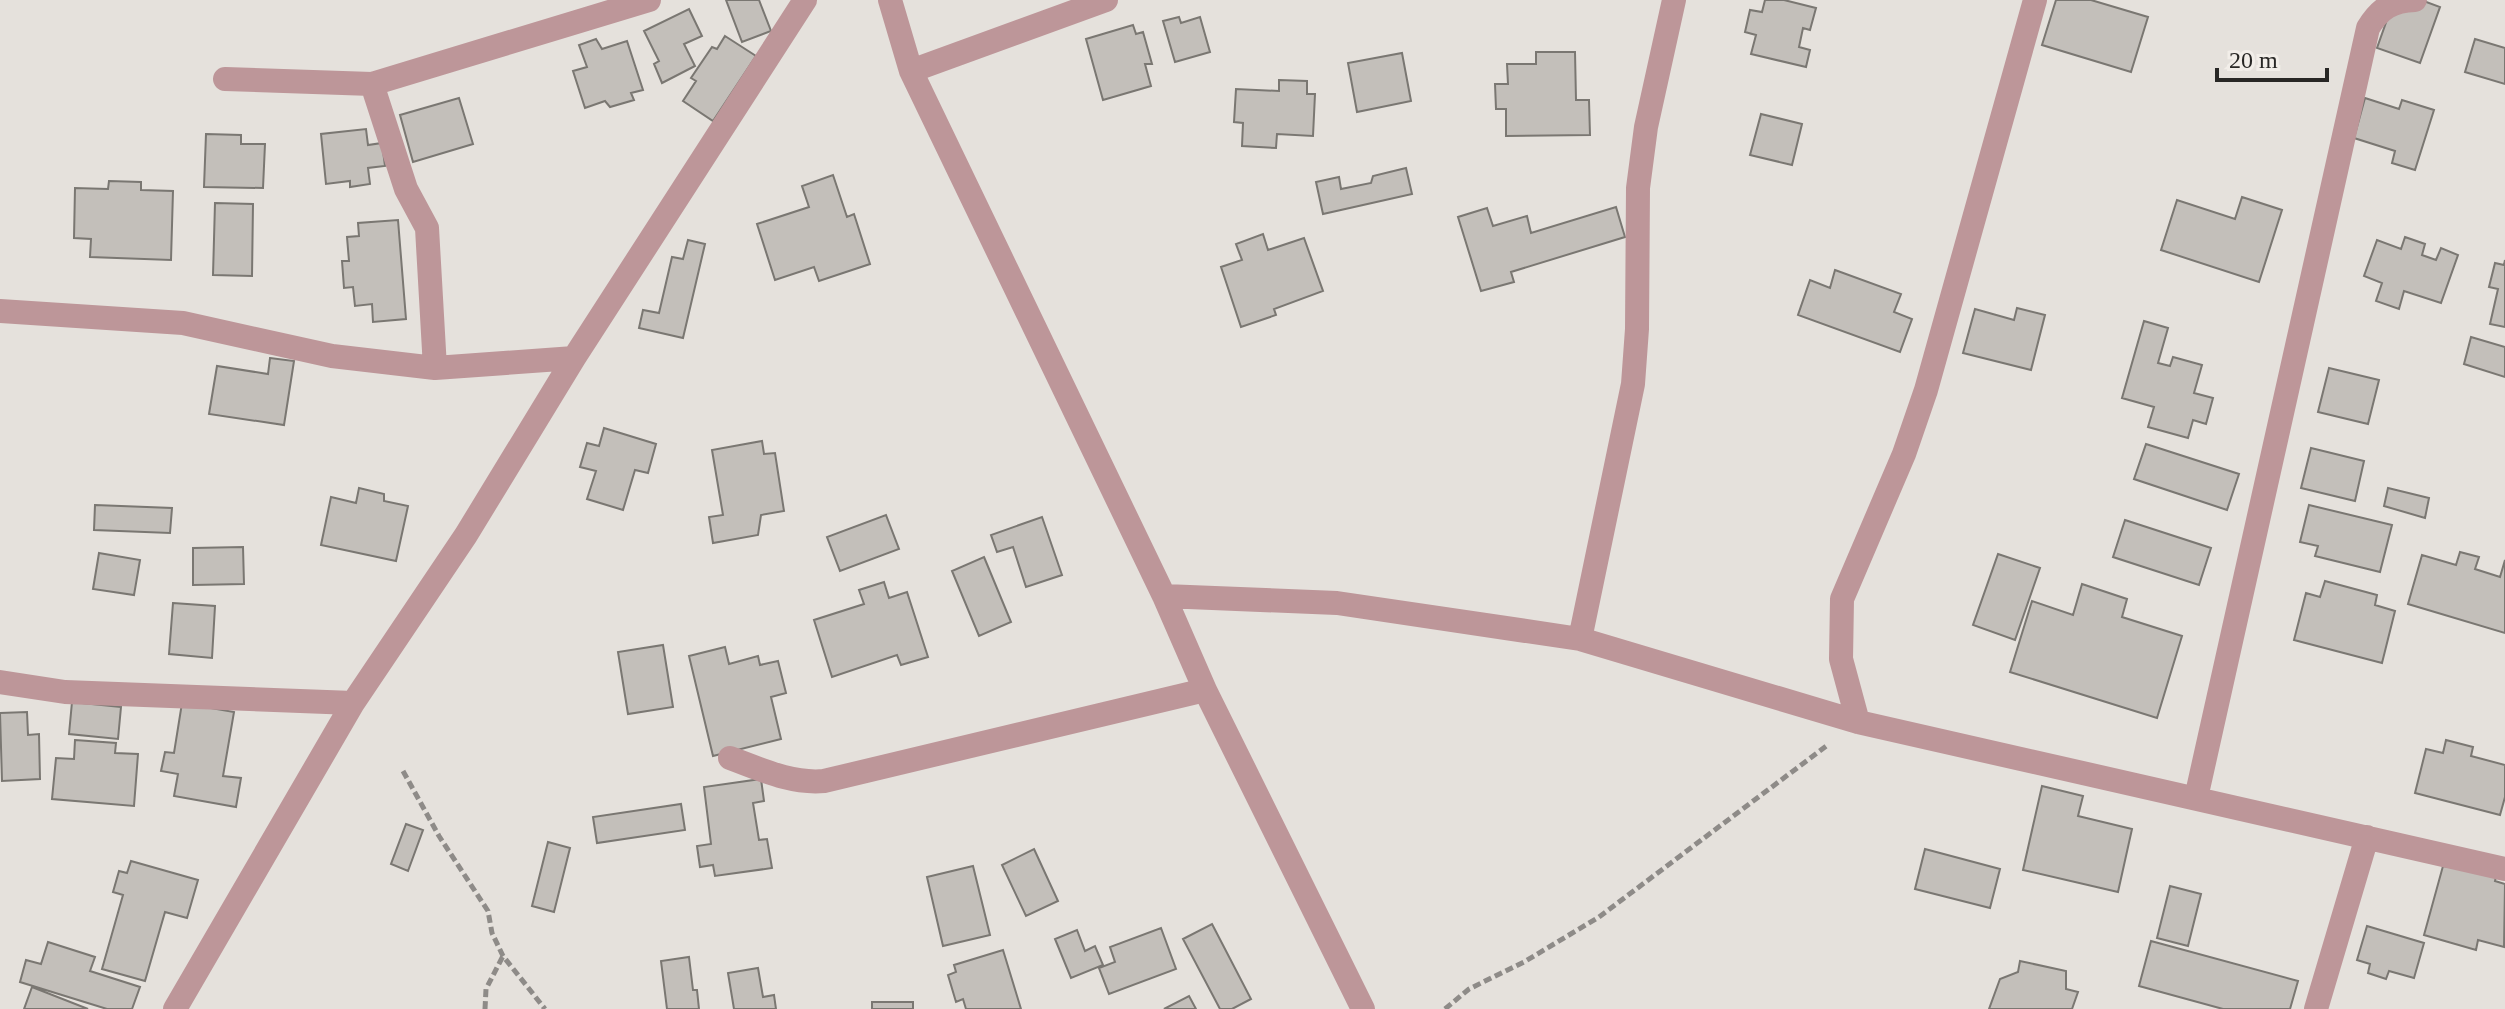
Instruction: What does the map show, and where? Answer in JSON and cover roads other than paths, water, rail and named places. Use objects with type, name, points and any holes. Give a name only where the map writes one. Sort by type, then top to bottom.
[{"type":"street","points":[[225,79],[372,84],[649,0]]},
{"type":"street","points":[[175,1009],[353,703],[466,535],[574,358],[805,0]]},
{"type":"street","points":[[890,0],[911,71],[1164,596],[1205,690],[1363,1009]]},
{"type":"street","points":[[911,71],[1106,0]]},
{"type":"street","points":[[1580,639],[1633,384],[1637,329],[1638,188],[1646,127],[1674,0]]},
{"type":"street","points":[[1858,722],[1841,659],[1842,599],[1904,454],[1926,390],[2035,0]]},
{"type":"street","points":[[2196,798],[2368,28],[2386,6],[2415,0]]},
{"type":"street","points":[[372,84],[406,189],[427,228],[435,368]]},
{"type":"street","points":[[0,311],[183,323],[332,356],[435,368],[574,358]]},
{"type":"street","points":[[1164,596],[1337,603],[1580,639],[1858,722],[2505,869]]},
{"type":"street","points":[[0,682],[65,692],[353,703]]},
{"type":"street","points":[[730,758],[781,777],[809,783],[824,781],[1205,690]]},
{"type":"street","points":[[2316,1009],[2367,837]]}]
